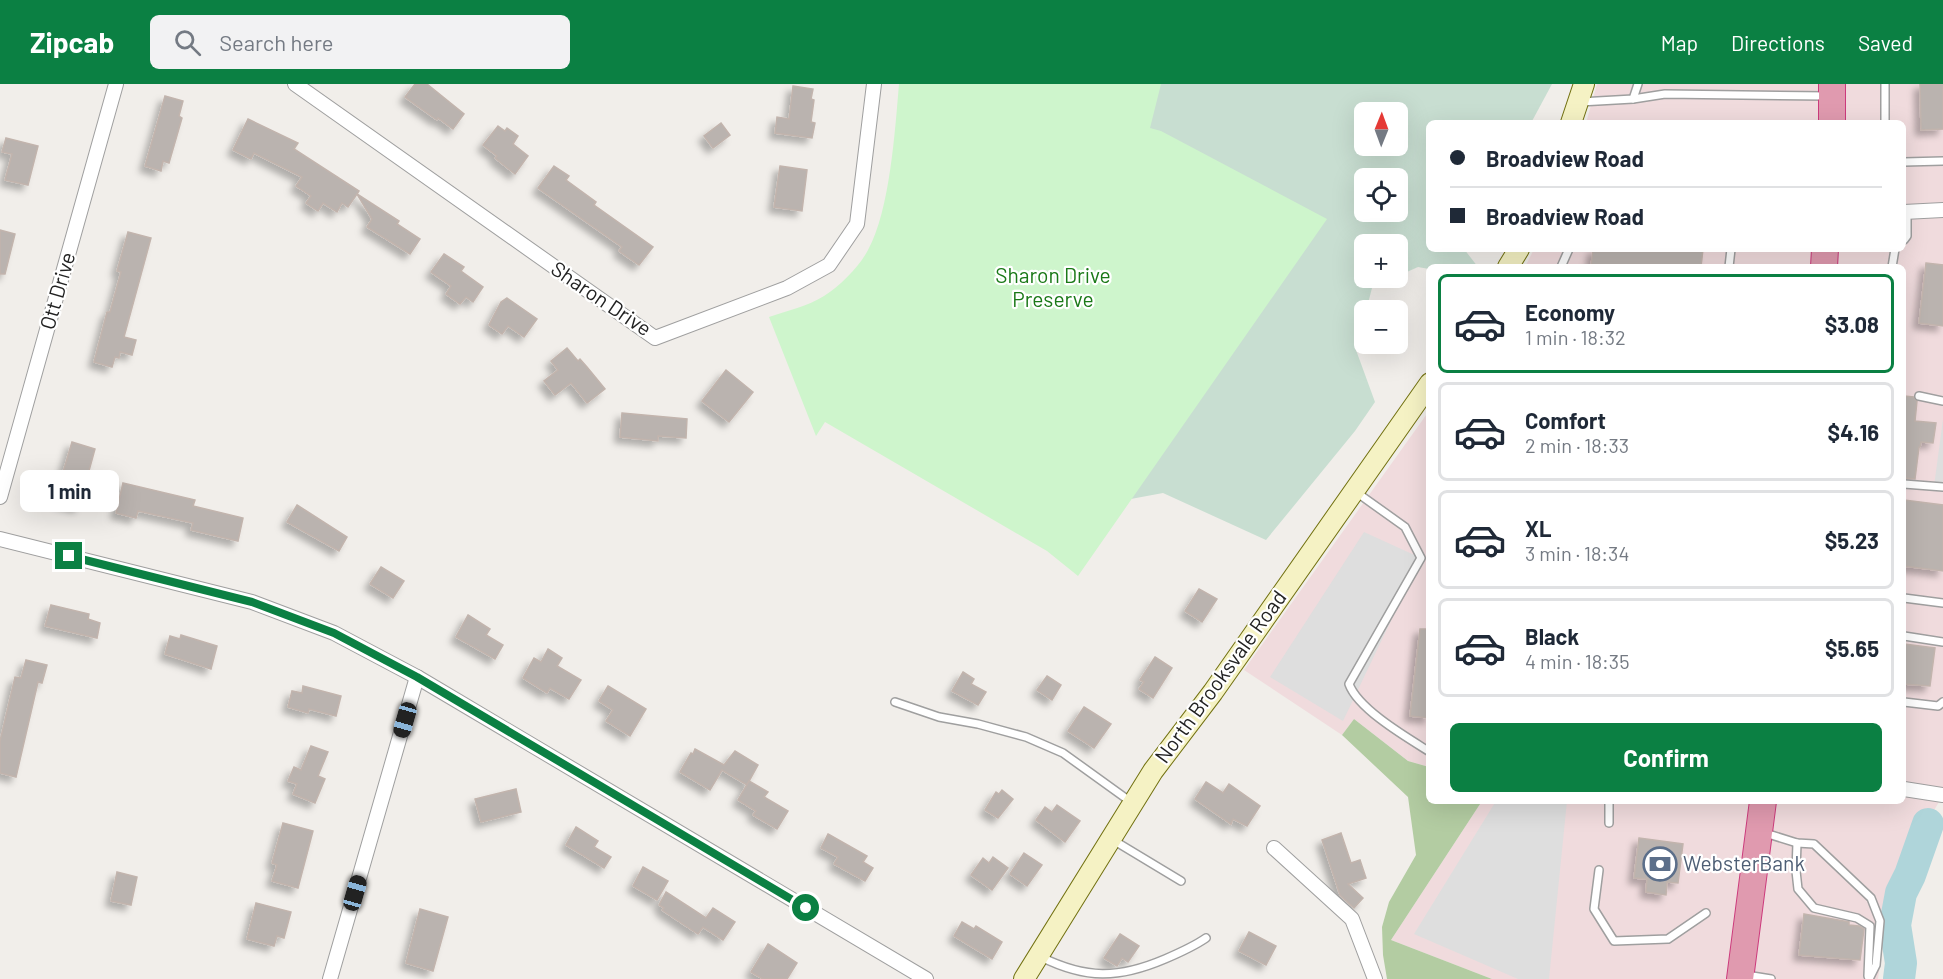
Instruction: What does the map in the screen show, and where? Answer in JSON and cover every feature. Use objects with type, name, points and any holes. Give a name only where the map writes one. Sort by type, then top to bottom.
[{"type":"highway","points":[[1832,90],[1832,120]]},
{"type":"highway","points":[[1741,977],[1763,804]]},
{"type":"main road","points":[[1572,120],[1581,93]]},
{"type":"main road","name":"North Brooksvale Road","points":[[1024,979],[1153,771],[1213,692],[1426,389]]},
{"type":"street","name":"Ott Drive","points":[[0,497],[116,84]]},
{"type":"street","name":"Sharon Drive","points":[[295,84],[655,338],[787,288],[829,265],[857,224],[874,84]]},
{"type":"street","points":[[1906,212],[1943,210]]},
{"type":"street","points":[[0,539],[252,602],[334,633],[417,677],[926,979]]},
{"type":"street","points":[[330,979],[417,677]]},
{"type":"street","points":[[1906,789],[1943,795]]},
{"type":"street","points":[[1274,848],[1352,919],[1375,979]]},
{"type":"lane","points":[[1633,99],[1638,84]]},
{"type":"lane","points":[[1885,84],[1885,120]]},
{"type":"lane","points":[[1581,93],[1633,99],[1665,94],[1832,90]]},
{"type":"lane","points":[[1906,162],[1943,161]]},
{"type":"lane","points":[[1919,396],[1943,401]]},
{"type":"lane","points":[[1906,484],[1943,487]]},
{"type":"lane","points":[[1353,490],[1405,527],[1421,558],[1349,684],[1353,696],[1389,725],[1426,749]]},
{"type":"lane","points":[[1906,598],[1943,603]]},
{"type":"lane","points":[[1906,636],[1943,642]]},
{"type":"lane","points":[[895,702],[939,717],[978,724],[1026,737],[1063,753],[1133,803]]},
{"type":"lane","points":[[1906,702],[1938,706],[1943,702]]},
{"type":"lane","points":[[1609,804],[1609,824]]},
{"type":"lane","points":[[1760,832],[1797,843],[1814,844],[1871,898],[1880,921],[1876,965],[1869,979]]},
{"type":"lane","points":[[1111,839],[1181,881]]},
{"type":"lane","points":[[1797,843],[1798,889],[1814,908],[1857,918],[1870,926],[1869,979]]},
{"type":"lane","points":[[1599,870],[1594,909],[1614,941],[1668,939],[1706,913]]},
{"type":"lane","points":[[1038,956],[1060,967],[1107,976],[1124,974],[1153,964],[1206,938]]},
{"type":"lane","points":[[1741,977],[1771,979]]},
{"type":"shaded area","points":[[1597,84],[1943,84],[1943,795],[1891,884],[1878,979],[1492,979],[1391,940],[1480,804],[1906,804],[1906,264],[1526,264],[1532,252],[1906,252],[1906,120],[1587,120]]},
{"type":"shaded area","points":[[1426,415],[1426,766],[1408,761],[1354,719],[1342,735],[1244,670]]},
{"type":"shaded area","points":[[1943,419],[1943,487],[1934,486]]},
{"type":"shaded area","points":[[1364,532],[1421,558],[1343,721],[1270,677]]},
{"type":"shaded area","points":[[1494,804],[1567,804],[1549,979],[1518,979],[1414,934]]},
{"type":"green space","name":"Sharon Drive Preserve","points":[[899,84],[1161,84],[1150,128],[1161,131],[1327,219],[1078,576],[1047,551],[825,422],[816,436],[769,317],[824,296],[849,275],[868,250],[882,214],[893,146]]},
{"type":"green space","name":"Sharon Drive Preserve","points":[[908,84],[1552,84],[1533,120],[1426,120],[1426,252],[1466,252],[1476,264],[1426,264],[1426,268],[1418,267],[1408,272],[1408,234],[1354,234],[1354,288],[1372,288],[1369,300],[1354,300],[1354,354],[1357,354],[1375,402],[1355,431],[1266,540],[1163,493],[1077,509],[894,215]]},
{"type":"green space","points":[[1354,719],[1408,761],[1426,766],[1426,804],[1480,804],[1391,940],[1492,979],[1387,979],[1382,927],[1389,902],[1416,855],[1408,797],[1342,735]]},
{"type":"building","points":[[415,84],[427,84],[464,114],[453,129],[405,97]]},
{"type":"building","points":[[1920,84],[1943,84],[1943,129],[1921,130]]},
{"type":"building","points":[[793,86],[813,89],[811,122],[815,123],[812,138],[775,133],[777,117],[789,119]]},
{"type":"building","points":[[165,96],[183,101],[179,116],[182,118],[169,163],[163,161],[161,171],[145,166]]},
{"type":"building","points":[[248,119],[298,143],[294,149],[359,191],[348,207],[342,203],[337,212],[323,203],[318,211],[306,203],[311,196],[296,186],[302,177],[254,153],[251,159],[233,150]]},
{"type":"building","points":[[721,123],[730,135],[713,148],[704,136]]},
{"type":"building","points":[[498,126],[505,131],[507,128],[518,136],[513,144],[528,156],[515,174],[483,145]]},
{"type":"building","points":[[6,138],[38,146],[28,185],[5,180],[12,154],[2,152]]},
{"type":"building","points":[[554,166],[569,176],[566,180],[596,202],[594,205],[653,247],[639,265],[619,251],[622,247],[538,188]]},
{"type":"building","points":[[780,166],[807,170],[802,211],[774,207]]},
{"type":"building","points":[[357,194],[399,221],[397,224],[420,239],[410,254],[367,227],[372,219]]},
{"type":"building","points":[[0,230],[15,234],[5,274],[0,274]]},
{"type":"building","points":[[128,232],[151,238],[124,337],[136,340],[132,355],[120,352],[119,358],[115,357],[112,367],[94,362],[107,312],[110,312],[121,272],[117,271]]},
{"type":"building","points":[[1593,252],[1703,252],[1701,264],[1591,264]]},
{"type":"building","points":[[444,254],[464,267],[461,271],[483,287],[473,302],[466,297],[460,304],[446,294],[451,286],[431,272]]},
{"type":"building","points":[[1926,263],[1943,265],[1943,326],[1919,323]]},
{"type":"building","points":[[507,298],[537,319],[524,337],[508,326],[502,334],[489,325],[501,302]]},
{"type":"building","points":[[567,348],[578,361],[580,359],[605,389],[587,403],[571,383],[555,395],[544,381],[558,370],[551,361]]},
{"type":"building","points":[[726,370],[753,392],[729,422],[702,401]]},
{"type":"building","points":[[1906,396],[1914,397],[1917,401],[1915,421],[1936,423],[1933,443],[1921,442],[1919,447],[1915,479],[1906,478]]},
{"type":"building","points":[[622,413],[687,419],[686,438],[658,436],[658,441],[620,437]]},
{"type":"building","points":[[72,442],[95,449],[79,507],[60,502],[66,480],[61,479]]},
{"type":"building","points":[[123,483],[195,500],[193,506],[243,518],[238,541],[191,530],[193,523],[138,511],[136,518],[116,513]]},
{"type":"building","points":[[1906,500],[1943,505],[1943,571],[1906,566]]},
{"type":"building","points":[[297,505],[347,537],[339,551],[287,522]]},
{"type":"building","points":[[381,567],[404,581],[393,598],[370,584]]},
{"type":"building","points":[[1199,589],[1217,599],[1202,622],[1185,611]]},
{"type":"building","points":[[51,605],[89,614],[88,619],[100,623],[97,638],[45,626]]},
{"type":"building","points":[[468,615],[490,629],[486,635],[503,645],[495,659],[456,637]]},
{"type":"building","points":[[1420,629],[1426,629],[1426,718],[1410,716]]},
{"type":"building","points":[[181,635],[217,646],[211,669],[165,654],[170,636],[180,639]]},
{"type":"building","points":[[1906,644],[1935,648],[1930,686],[1906,684]]},
{"type":"building","points":[[548,649],[562,658],[557,666],[581,680],[569,699],[550,688],[547,693],[523,678],[534,658],[541,662]]},
{"type":"building","points":[[1155,657],[1172,668],[1153,698],[1139,689],[1144,682],[1140,680]]},
{"type":"building","points":[[26,660],[47,665],[42,683],[38,682],[16,777],[0,773],[0,741],[15,677],[21,678]]},
{"type":"building","points":[[963,672],[974,679],[971,684],[986,692],[978,705],[952,691]]},
{"type":"building","points":[[1047,676],[1061,685],[1052,700],[1037,690]]},
{"type":"building","points":[[303,686],[341,696],[336,716],[309,709],[308,713],[288,707],[292,691],[302,693]]},
{"type":"building","points":[[608,686],[646,709],[630,736],[606,721],[613,710],[599,701]]},
{"type":"building","points":[[1084,707],[1111,724],[1094,748],[1068,731]]},
{"type":"building","points":[[311,746],[328,752],[318,776],[325,779],[315,803],[293,794],[297,784],[288,781],[294,767],[301,770]]},
{"type":"building","points":[[695,749],[724,765],[735,751],[758,765],[747,785],[722,770],[710,790],[680,772]]},
{"type":"building","points":[[749,781],[768,792],[764,797],[788,811],[777,829],[753,815],[756,811],[738,800]]},
{"type":"building","points":[[1206,782],[1223,793],[1229,784],[1260,806],[1247,826],[1233,819],[1231,824],[1195,799]]},
{"type":"building","points":[[516,789],[521,812],[481,822],[475,799]]},
{"type":"building","points":[[1002,790],[1013,799],[998,818],[985,810],[996,792],[999,794]]},
{"type":"building","points":[[1057,805],[1080,821],[1065,842],[1036,820],[1045,807],[1052,812]]},
{"type":"building","points":[[283,823],[313,831],[298,888],[272,881],[277,865],[272,863]]},
{"type":"building","points":[[576,827],[598,841],[594,847],[611,857],[604,868],[566,845]]},
{"type":"building","points":[[1341,833],[1351,863],[1360,860],[1366,878],[1348,884],[1363,898],[1354,908],[1340,895],[1322,840]]},
{"type":"building","points":[[828,834],[867,856],[863,862],[873,868],[865,881],[834,864],[838,857],[821,848]]},
{"type":"building","name":"WebsterBank","points":[[1639,838],[1683,844],[1678,883],[1667,882],[1666,895],[1646,892],[1647,879],[1634,878]]},
{"type":"building","points":[[1024,853],[1042,865],[1027,886],[1010,874]]},
{"type":"building","points":[[993,857],[1008,868],[992,890],[971,875],[983,858],[989,863]]},
{"type":"building","points":[[643,867],[668,881],[657,900],[633,886]]},
{"type":"building","points":[[117,872],[137,877],[131,905],[111,901]]},
{"type":"building","points":[[666,892],[706,918],[713,908],[735,922],[723,940],[703,927],[698,934],[662,910],[664,908],[659,905]]},
{"type":"building","points":[[256,903],[291,912],[284,938],[277,936],[274,946],[247,939]]},
{"type":"building","points":[[420,909],[448,917],[433,971],[406,963]]},
{"type":"building","points":[[1804,914],[1849,922],[1849,925],[1864,929],[1860,960],[1799,955]]},
{"type":"building","points":[[962,922],[974,929],[976,926],[1002,942],[992,959],[954,936]]},
{"type":"building","points":[[1249,932],[1276,946],[1266,965],[1239,951]]},
{"type":"building","points":[[1120,934],[1139,946],[1128,962],[1122,958],[1117,966],[1104,958]]},
{"type":"building","points":[[768,944],[797,963],[787,979],[763,979],[751,972]]},
{"type":"waterway","points":[[1899,979],[1901,963],[1895,925],[1901,893],[1910,875],[1928,824]]},
{"type":"place","name":"WebsterBank","points":[[1660,864]]},
{"type":"route","points":[[69,556],[252,602],[334,633],[417,677],[806,908]]}]
